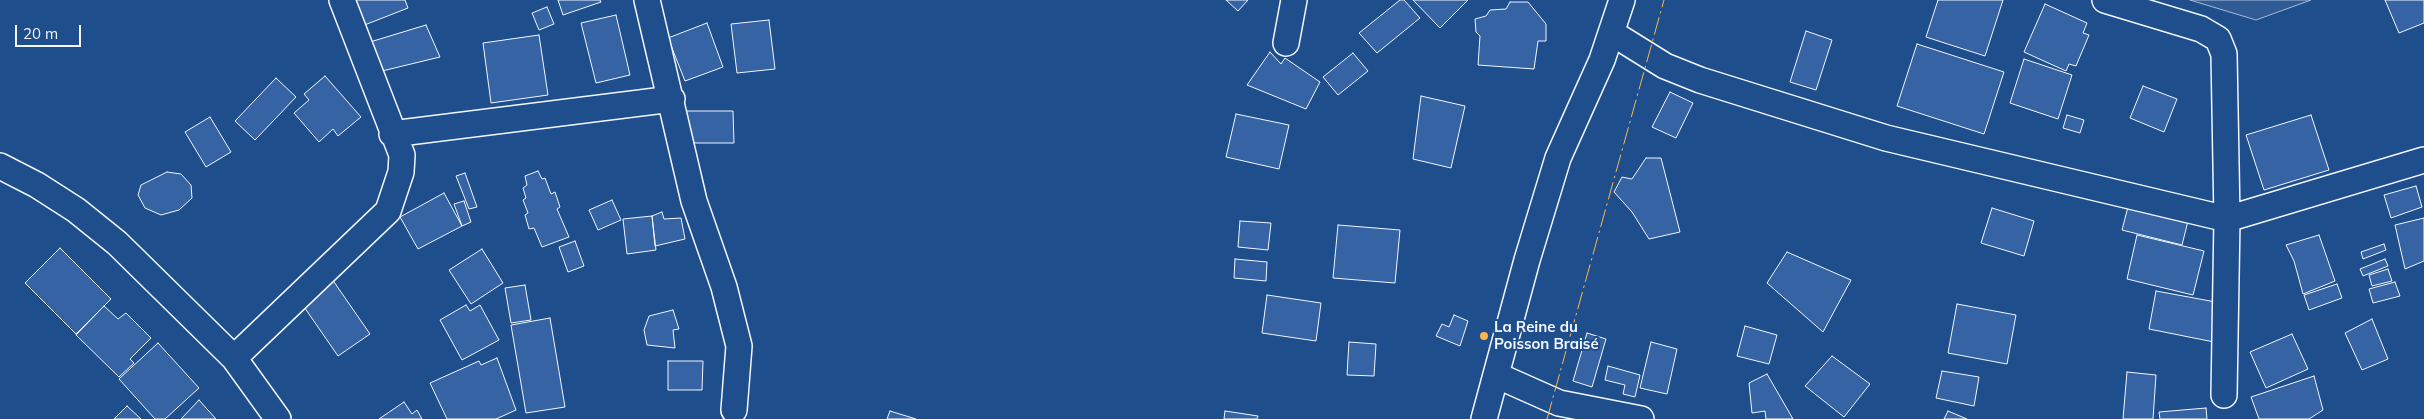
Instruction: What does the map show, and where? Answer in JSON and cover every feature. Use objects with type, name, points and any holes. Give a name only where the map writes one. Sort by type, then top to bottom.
[{"type":"street","points":[[234,358],[388,211],[401,172],[402,155],[392,134],[342,0]]},
{"type":"street","points":[[647,0],[672,99],[694,200],[724,287],[739,346],[734,410]]},
{"type":"street","points":[[1286,43],[1294,0]]},
{"type":"street","points":[[1484,419],[1558,158],[1612,33],[1622,0]]},
{"type":"street","points":[[2105,0],[2201,29],[2218,39],[2224,54],[2227,219],[2224,395]]},
{"type":"street","points":[[1612,33],[1665,66],[1700,80],[1886,138],[2227,219],[2424,160]]},
{"type":"street","points":[[392,134],[672,99]]},
{"type":"street","points":[[0,166],[37,185],[76,210],[117,243],[234,358],[278,419]]},
{"type":"street","points":[[1496,375],[1560,403],[1640,419]]},
{"type":"shaded area","points":[[2190,0],[2311,0],[2256,20]]},
{"type":"building","points":[[352,0],[405,0],[408,8],[362,26]]},
{"type":"building","points":[[558,0],[600,0],[601,2],[563,15]]},
{"type":"building","points":[[1226,0],[1248,0],[1238,11]]},
{"type":"building","points":[[1400,0],[1404,0],[1420,18],[1377,53],[1359,33]]},
{"type":"building","points":[[1413,0],[1468,0],[1440,28]]},
{"type":"building","points":[[1938,0],[2003,0],[1985,56],[1926,37]]},
{"type":"building","points":[[2385,0],[2424,0],[2424,23],[2399,33]]},
{"type":"building","points":[[1510,2],[1528,2],[1546,24],[1546,41],[1538,41],[1534,69],[1478,65],[1480,36],[1476,32],[1475,19],[1486,16],[1490,10],[1506,9]]},
{"type":"building","points":[[2045,4],[2087,23],[2083,33],[2089,35],[2076,66],[2069,64],[2066,71],[2024,52]]},
{"type":"building","points":[[547,7],[554,24],[539,30],[532,13]]},
{"type":"building","points":[[616,15],[630,75],[596,83],[581,23]]},
{"type":"building","points":[[769,20],[775,69],[737,73],[731,24]]},
{"type":"building","points":[[707,23],[723,67],[685,81],[668,38]]},
{"type":"building","points":[[426,25],[440,57],[382,71],[370,42]]},
{"type":"building","points":[[1806,31],[1832,40],[1816,90],[1790,82]]},
{"type":"building","points":[[539,35],[548,95],[491,103],[483,43]]},
{"type":"building","points":[[1917,44],[2004,72],[1984,134],[1897,106]]},
{"type":"building","points":[[1270,52],[1281,64],[1285,58],[1320,82],[1306,109],[1247,85]]},
{"type":"building","points":[[1353,53],[1368,71],[1338,95],[1323,77]]},
{"type":"building","points":[[2024,59],[2072,75],[2058,119],[2010,103]]},
{"type":"building","points":[[325,76],[361,117],[338,136],[333,129],[319,142],[294,113],[309,100],[304,94]]},
{"type":"building","points":[[276,78],[296,97],[255,140],[235,121]]},
{"type":"building","points":[[2143,86],[2177,99],[2164,132],[2130,118]]},
{"type":"building","points":[[1670,92],[1693,103],[1676,138],[1652,127]]},
{"type":"building","points":[[1421,96],[1465,106],[1451,168],[1413,159]]},
{"type":"building","points":[[685,111],[733,111],[734,143],[685,143]]},
{"type":"building","points":[[1236,114],[1289,125],[1279,169],[1226,157]]},
{"type":"building","points":[[2067,115],[2084,120],[2080,133],[2063,128]]},
{"type":"building","points":[[2311,115],[2329,170],[2264,190],[2246,135]]},
{"type":"building","points":[[210,117],[231,152],[206,167],[185,132]]},
{"type":"building","points":[[1646,158],[1661,158],[1680,232],[1649,239],[1632,212],[1614,192],[1622,177],[1632,179]]},
{"type":"building","points":[[538,171],[542,179],[545,178],[551,194],[555,192],[560,207],[557,209],[569,237],[542,247],[534,228],[529,229],[525,215],[528,213],[523,200],[526,198],[523,188],[527,185],[525,176]]},
{"type":"building","points":[[167,172],[181,174],[191,185],[192,198],[179,210],[161,215],[145,208],[138,195],[141,185]]},
{"type":"building","points":[[465,173],[477,207],[469,209],[456,176]]},
{"type":"building","points":[[2416,186],[2422,207],[2391,218],[2384,195]]},
{"type":"building","points":[[444,193],[462,226],[418,249],[400,217]]},
{"type":"building","points":[[612,200],[621,220],[598,230],[589,210]]},
{"type":"building","points":[[464,201],[471,222],[462,226],[454,204]]},
{"type":"building","points":[[2129,203],[2189,217],[2182,245],[2122,230]]},
{"type":"building","points":[[1992,208],[2034,221],[2024,256],[1981,243]]},
{"type":"building","points":[[662,212],[664,219],[681,218],[685,239],[655,246],[652,216]]},
{"type":"building","points":[[652,216],[656,250],[627,254],[623,219]]},
{"type":"building","points":[[2424,218],[2424,261],[2405,269],[2395,225]]},
{"type":"building","points":[[1240,221],[1271,223],[1268,250],[1238,247]]},
{"type":"building","points":[[1338,225],[1400,230],[1395,283],[1333,278]]},
{"type":"building","points":[[2137,235],[2204,251],[2193,295],[2127,279]]},
{"type":"building","points":[[2319,235],[2335,281],[2303,294],[2294,261],[2286,245]]},
{"type":"building","points":[[575,241],[584,266],[568,272],[559,247]]},
{"type":"building","points":[[2384,244],[2386,250],[2363,259],[2361,252]]},
{"type":"building","points":[[60,248],[111,299],[76,334],[25,283]]},
{"type":"building","points":[[482,249],[503,283],[471,304],[449,270]]},
{"type":"building","points":[[1787,252],[1851,280],[1823,332],[1767,283]]},
{"type":"building","points":[[1235,259],[1267,262],[1266,281],[1234,278]]},
{"type":"building","points":[[2385,259],[2388,266],[2363,276],[2360,269]]},
{"type":"building","points":[[2388,269],[2392,281],[2372,286],[2369,275]]},
{"type":"building","points":[[332,279],[370,334],[338,356],[300,301]]},
{"type":"building","points":[[2395,282],[2400,296],[2373,303],[2369,289]]},
{"type":"building","points":[[2337,284],[2342,298],[2309,310],[2304,295]]},
{"type":"building","points":[[525,285],[531,320],[511,323],[505,288]]},
{"type":"building","points":[[2156,291],[2221,303],[2214,342],[2149,329]]},
{"type":"building","points":[[1267,295],[1321,303],[1316,341],[1262,333]]},
{"type":"building","points":[[1957,304],[2016,315],[2007,364],[1948,353]]},
{"type":"building","points":[[466,305],[470,311],[480,305],[499,340],[462,360],[440,320]]},
{"type":"building","points":[[104,306],[118,319],[126,313],[151,338],[130,359],[134,363],[119,377],[76,335]]},
{"type":"building","points":[[673,310],[679,329],[673,330],[675,348],[647,345],[644,330],[649,316]]},
{"type":"building","points":[[1454,315],[1468,321],[1460,346],[1436,336],[1442,324],[1449,327]]},
{"type":"building","points":[[550,318],[565,407],[526,413],[511,325]]},
{"type":"building","points":[[2372,319],[2388,359],[2362,370],[2345,333]]},
{"type":"building","points":[[1745,326],[1777,335],[1769,364],[1737,356]]},
{"type":"building","points":[[1587,333],[1606,339],[1592,387],[1573,381]]},
{"type":"building","points":[[2292,334],[2308,369],[2266,388],[2250,352]]},
{"type":"building","points":[[1349,342],[1376,344],[1374,376],[1347,375]]},
{"type":"building","points":[[1651,342],[1677,349],[1667,394],[1640,388]]},
{"type":"building","points":[[158,343],[199,388],[165,419],[155,419],[119,379]]},
{"type":"building","points":[[1832,356],[1870,384],[1844,417],[1805,386]]},
{"type":"building","points":[[497,358],[516,410],[496,419],[447,419],[430,383],[479,361],[481,365]]},
{"type":"building","points":[[668,361],[703,361],[702,390],[668,390]]},
{"type":"building","points":[[1608,366],[1640,375],[1635,397],[1623,394],[1625,385],[1605,380]]},
{"type":"building","points":[[1942,371],[1979,377],[1974,406],[1936,398]]},
{"type":"building","points":[[2127,372],[2156,375],[2153,419],[2123,419]]},
{"type":"building","points":[[1767,374],[1793,419],[1766,419],[1765,411],[1752,413],[1749,383]]},
{"type":"building","points":[[2314,376],[2323,410],[2309,419],[2259,419],[2251,397]]},
{"type":"building","points":[[199,400],[216,419],[181,419]]},
{"type":"building","points":[[404,402],[412,414],[417,410],[422,419],[379,419]]},
{"type":"building","points":[[127,406],[141,419],[114,419]]},
{"type":"building","points":[[2206,408],[2207,419],[2160,419],[2159,412]]},
{"type":"building","points":[[890,411],[916,419],[887,419]]},
{"type":"building","points":[[1225,411],[1258,416],[1257,419],[1224,419]]},
{"type":"building","points":[[1948,411],[1967,419],[1944,419]]},
{"type":"power","points":[[1547,419],[1664,0]]},
{"type":"place","name":"La Reine du Poisson Braisé","points":[[1484,336]]}]
